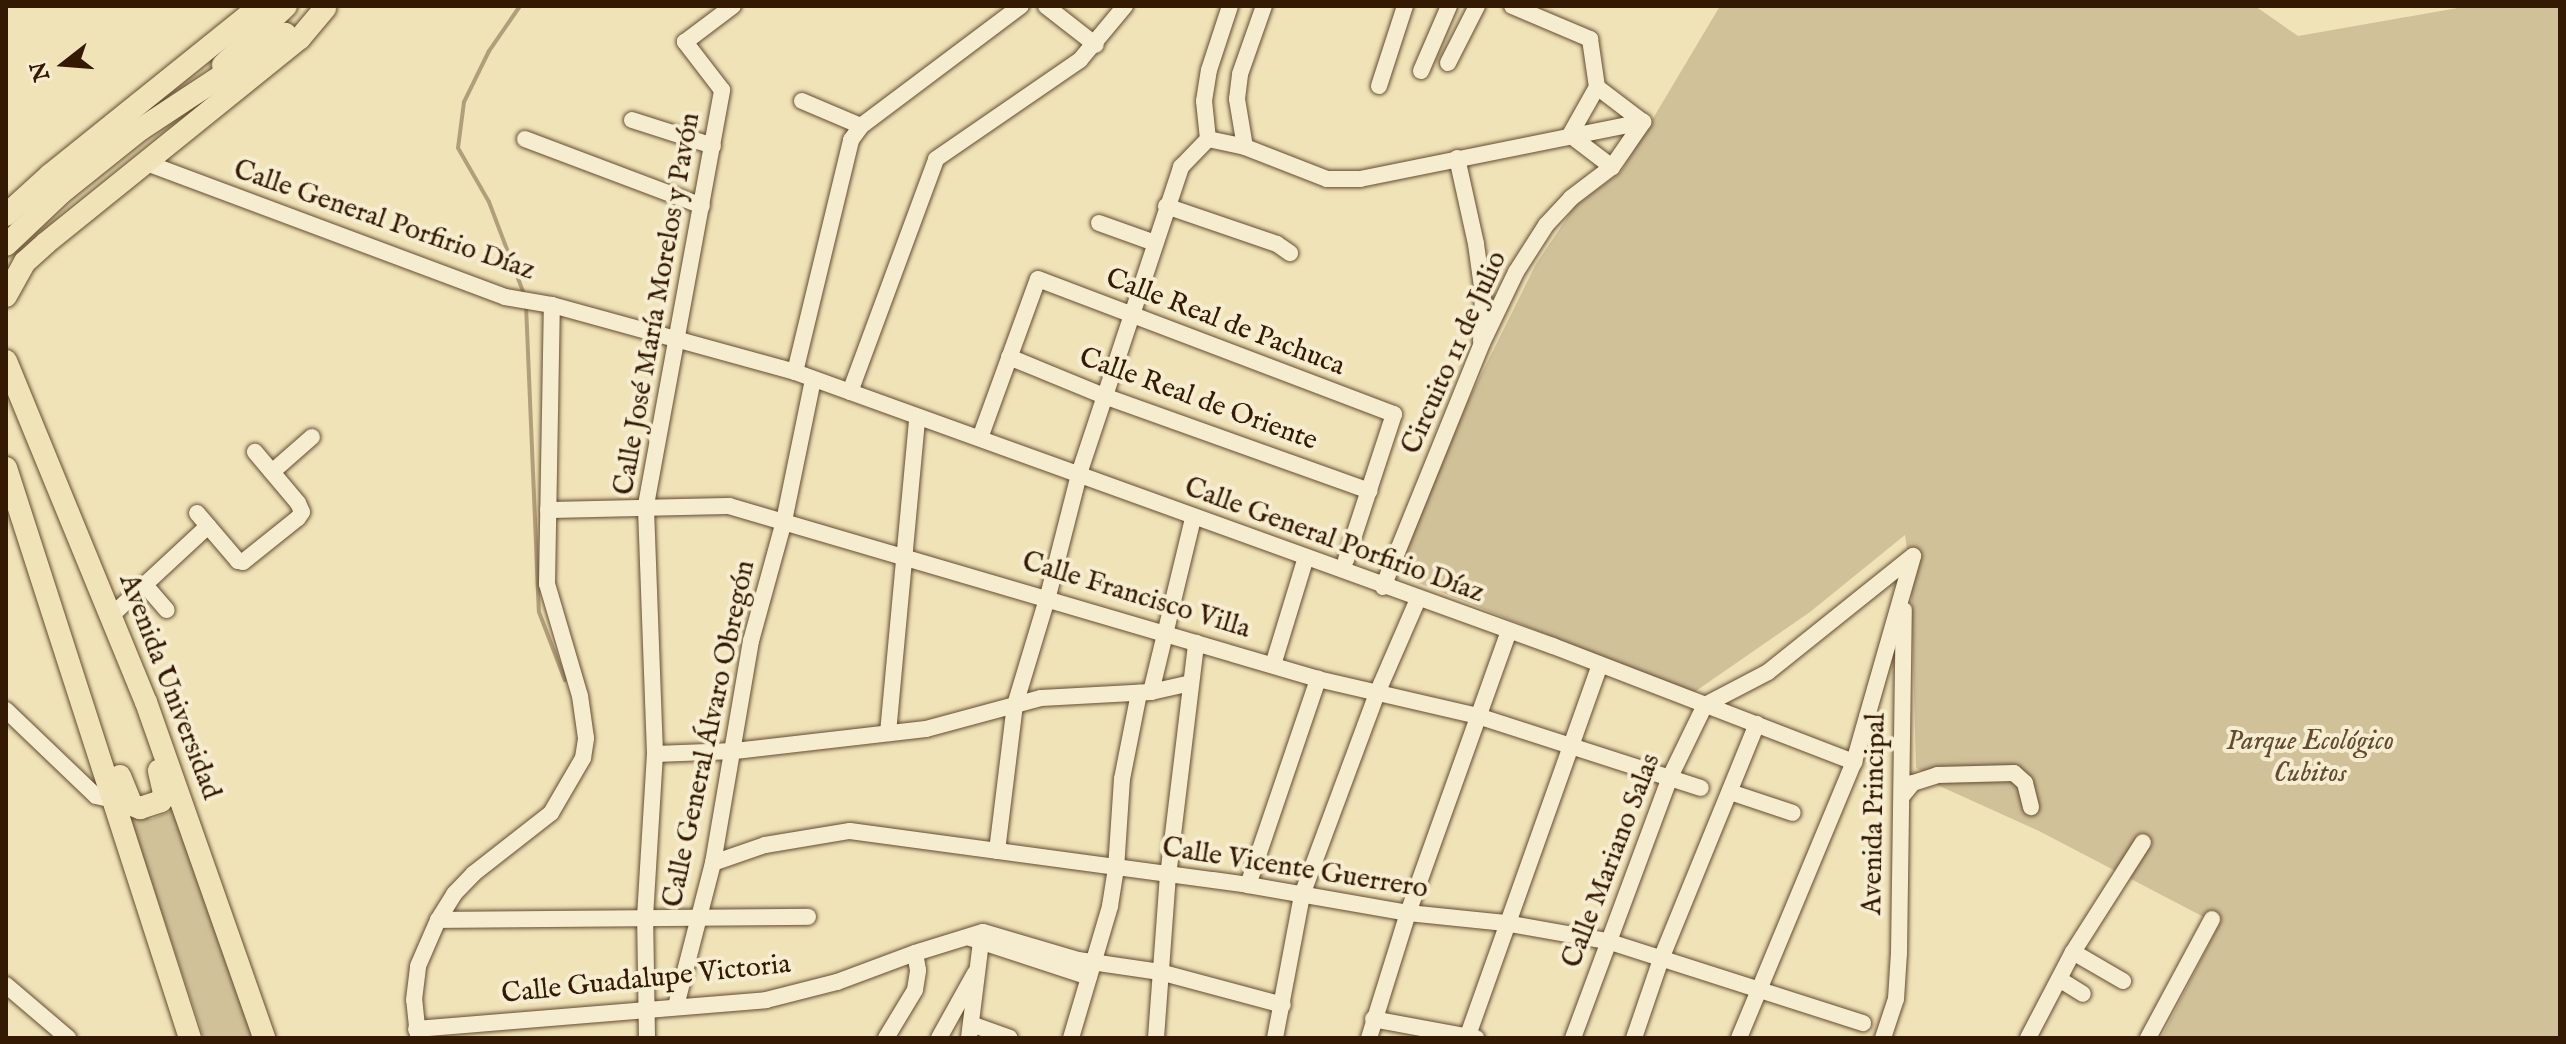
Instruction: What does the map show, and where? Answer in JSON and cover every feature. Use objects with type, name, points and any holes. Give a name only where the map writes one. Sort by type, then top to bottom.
[{"type":"main road","points":[[6,215],[34,187],[260,6]]},
{"type":"main road","points":[[6,270],[62,213],[158,135],[256,31],[286,6]]},
{"type":"main road","points":[[6,245],[90,169],[166,110],[326,7]]},
{"type":"main road","points":[[6,296],[25,262],[300,38],[326,7]]},
{"type":"main road","points":[[6,200],[34,187]]},
{"type":"main road","name":"Avenida Universidad","points":[[6,361],[146,702],[264,1038]]},
{"type":"main road","points":[[6,468],[190,1038]]},
{"type":"main road","points":[[72,667],[91,689],[125,792],[132,805],[140,808],[161,801],[164,793],[146,702]]},
{"type":"street","name":"Calle José María Morelos y Pavón","points":[[647,1007],[645,917],[655,754],[646,505],[722,90],[685,42],[733,6]]},
{"type":"street","points":[[795,372],[851,140],[861,126],[1021,6]]},
{"type":"street","points":[[1046,6],[1096,45]]},
{"type":"street","points":[[850,392],[936,159],[1096,45],[1125,6]]},
{"type":"street","points":[[997,851],[1015,705],[1048,596],[1079,474],[1133,316],[1166,206],[1181,167],[1208,139],[1204,101],[1209,70],[1230,6]]},
{"type":"street","points":[[1245,147],[1237,99],[1240,74],[1264,6]]},
{"type":"street","points":[[1379,86],[1405,6]]},
{"type":"street","points":[[1421,71],[1449,6]]},
{"type":"street","points":[[1448,63],[1477,6]]},
{"type":"street","points":[[1512,6],[1590,39],[1597,87],[1570,135]]},
{"type":"street","points":[[1597,87],[1643,122]]},
{"type":"street","points":[[802,101],[861,126]]},
{"type":"street","points":[[632,120],[713,146]]},
{"type":"street","points":[[1208,139],[1245,147],[1327,179],[1360,179],[1643,122]]},
{"type":"street","name":"Circuito 11 de Julio","points":[[1383,587],[1482,343],[1516,272],[1546,225],[1571,198],[1612,167],[1643,122]]},
{"type":"street","points":[[1570,135],[1612,167]]},
{"type":"street","points":[[525,139],[702,206]]},
{"type":"street","points":[[1457,158],[1476,244],[1483,294],[1479,337],[1482,343]]},
{"type":"street","name":"Calle General Porfirio Díaz","points":[[144,162],[505,297],[547,304],[795,372],[1509,631],[1854,762]]},
{"type":"street","points":[[1166,206],[1277,244],[1290,253]]},
{"type":"street","points":[[1099,223],[1155,243]]},
{"type":"street","name":"Calle Real de Pachuca","points":[[1009,357],[1038,279],[1394,414],[1369,491]]},
{"type":"street","points":[[417,1033],[414,1000],[418,966],[438,920],[454,894],[473,874],[551,813],[583,758],[586,738],[580,696],[547,584],[547,304]]},
{"type":"street","points":[[980,438],[1009,357]]},
{"type":"street","name":"Calle Real de Oriente","points":[[1009,357],[1104,396],[1369,491]]},
{"type":"street","name":"Calle General Álvaro Obregón","points":[[676,1006],[713,863],[735,751],[751,641],[784,521],[813,380]]},
{"type":"street","points":[[888,733],[917,418]]},
{"type":"street","points":[[272,472],[312,437]]},
{"type":"street","points":[[112,615],[145,585],[203,520],[243,562],[298,518],[302,512],[298,503],[255,452]]},
{"type":"street","points":[[1346,560],[1369,491]]},
{"type":"street","name":"Calle Francisco Villa","points":[[548,510],[646,505],[729,506],[1048,596],[1318,679],[1478,716],[1571,747],[1671,775],[1701,788]]},
{"type":"street","points":[[1071,1038],[1116,869],[1122,779],[1164,634],[1193,518]]},
{"type":"street","points":[[1705,705],[1768,672],[1913,556],[1854,762],[1739,1038]]},
{"type":"street","points":[[1273,665],[1306,557]]},
{"type":"street","points":[[145,585],[167,610]]},
{"type":"street","name":"Avenida Principal","points":[[1883,1038],[1896,999],[1904,588]]},
{"type":"street","points":[[1275,1038],[1302,895],[1378,691],[1418,599]]},
{"type":"street","points":[[1369,1038],[1408,913],[1509,631]]},
{"type":"street","points":[[1156,1038],[1168,876],[1196,643]]},
{"type":"street","points":[[1373,1019],[1470,1037],[1505,923],[1600,665]]},
{"type":"street","points":[[1248,885],[1318,679]]},
{"type":"street","points":[[655,754],[735,751],[926,729],[1041,698],[1145,693],[1191,683]]},
{"type":"street","name":"Calle Mariano Salas","points":[[1573,1038],[1671,775],[1705,705]]},
{"type":"street","points":[[6,710],[96,796],[114,800]]},
{"type":"street","points":[[1634,1038],[1661,959],[1757,724]]},
{"type":"street","points":[[1902,796],[1913,783],[1937,775],[2014,773],[2025,783],[2031,807]]},
{"type":"street","points":[[1730,792],[1793,813]]},
{"type":"street","name":"Calle Vicente Guerrero","points":[[713,863],[765,845],[850,831],[1248,885],[1408,913],[1505,923],[1607,941],[1863,1023]]},
{"type":"street","points":[[2028,1038],[2073,952],[2143,842]]},
{"type":"street","points":[[438,920],[808,917]]},
{"type":"street","points":[[2148,1038],[2212,919]]},
{"type":"street","points":[[1010,1038],[970,1031],[979,965],[978,938],[1091,970],[1160,972],[1283,1005]]},
{"type":"street","name":"Calle Guadalupe Victoria","points":[[417,1033],[647,1007],[766,1000],[837,982],[915,953],[978,938]]},
{"type":"street","points":[[2073,952],[2123,981]]},
{"type":"street","points":[[886,1038],[915,990],[918,970],[915,953]]},
{"type":"street","points":[[939,1038],[979,965]]},
{"type":"street","points":[[2059,979],[2083,994]]},
{"type":"street","points":[[6,985],[68,1038]]},
{"type":"street","points":[[647,1007],[647,1038]]},
{"type":"green space","name":"Parque Ecológico Cubitos","points":[[1720,6],[2255,6],[2298,36],[2469,6],[2560,6],[2560,1038],[2161,1038],[2219,925],[2039,831],[1924,779],[1930,775],[1916,768],[1911,579],[1905,535],[1810,612],[1693,693],[1396,574],[1468,401],[1536,264],[1575,206],[1621,172]]},
{"type":"green space","points":[[176,809],[258,1038],[204,1038],[129,815],[152,819]]},
{"type":"waterway","points":[[520,6],[489,51],[464,102],[458,148],[489,202],[525,297]]},
{"type":"waterway","points":[[526,305],[539,612],[565,680]]}]
